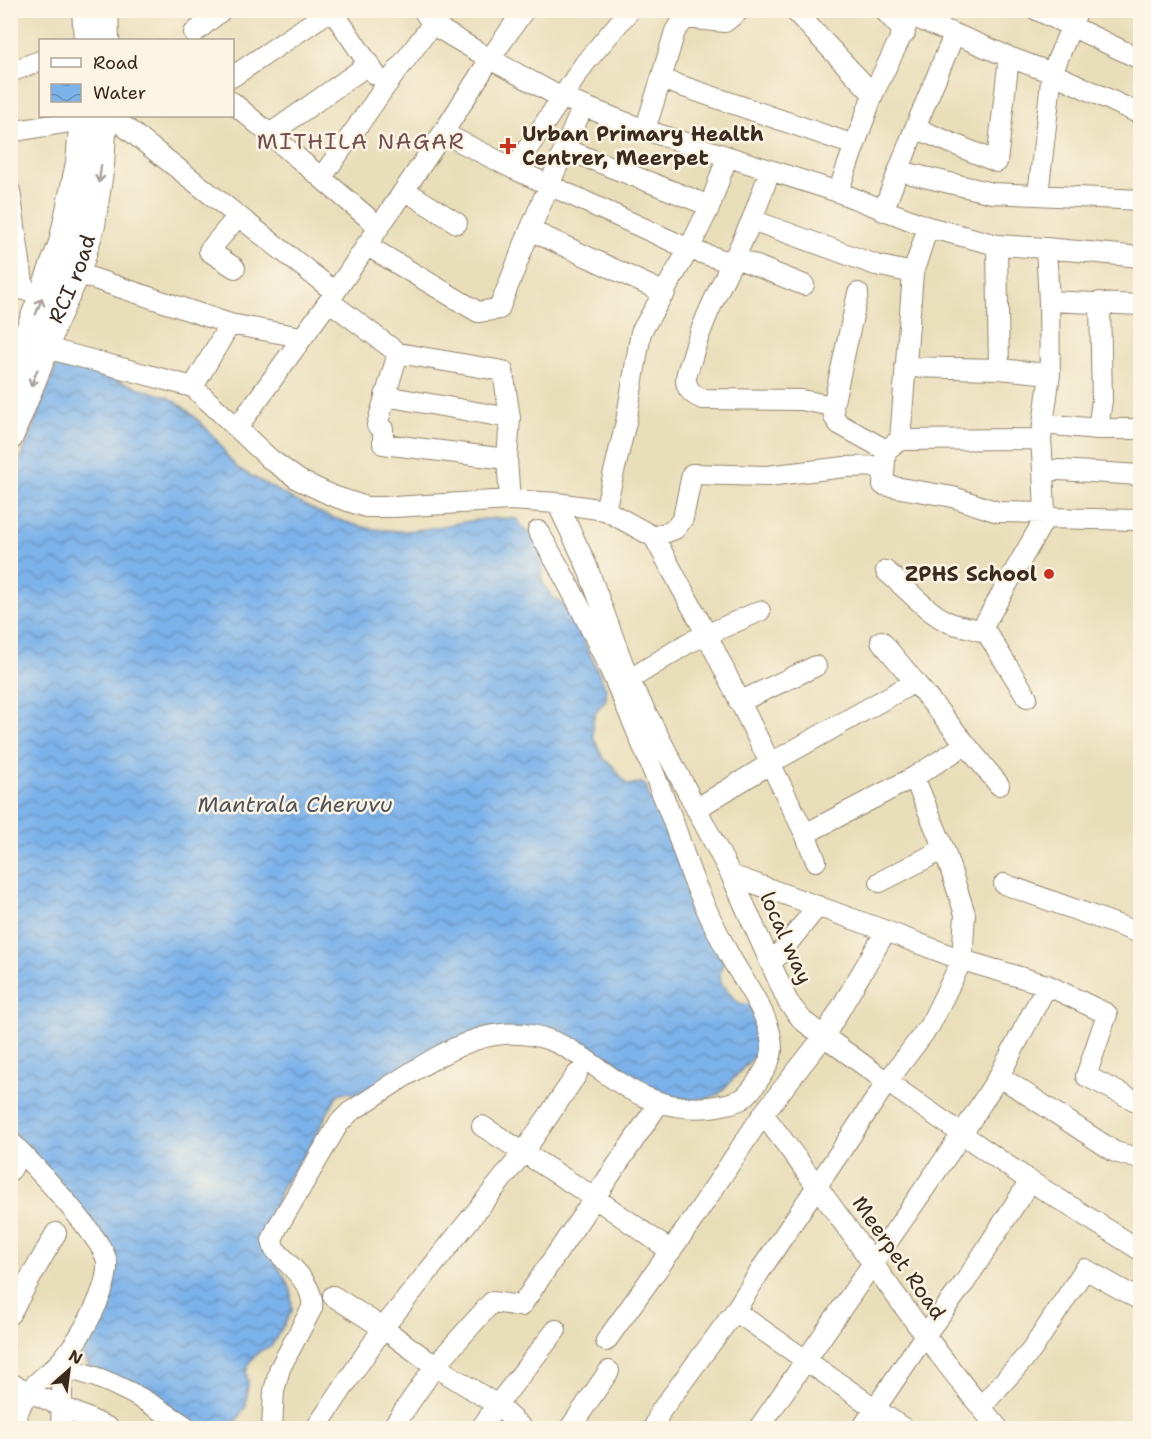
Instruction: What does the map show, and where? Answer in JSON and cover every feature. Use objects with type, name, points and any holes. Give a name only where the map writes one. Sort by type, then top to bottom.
[{"type":"main road","points":[[85,10],[87,39]]},
{"type":"main road","points":[[105,10],[106,39]]},
{"type":"main road","name":"RCI road","points":[[10,437],[27,341],[53,325],[76,273],[92,225],[101,165],[90,117]]},
{"type":"main road","name":"RCI road","points":[[10,380],[27,341],[62,243],[90,117]]},
{"type":"street","points":[[195,33],[222,10]]},
{"type":"street","points":[[234,76],[332,10],[384,87]]},
{"type":"street","points":[[237,428],[332,297],[524,10]]},
{"type":"street","points":[[514,169],[560,97],[585,63],[630,10]]},
{"type":"street","points":[[645,130],[675,30],[679,24],[686,18],[724,22],[740,10]]},
{"type":"street","points":[[794,10],[873,94]]},
{"type":"street","points":[[884,10],[1052,73],[1140,114]]},
{"type":"street","points":[[1037,10],[1075,18],[1140,58]]},
{"type":"street","points":[[322,177],[433,15],[490,59],[560,97],[645,130],[838,192],[928,227],[997,246],[1140,257]]},
{"type":"street","points":[[1038,195],[1052,73],[1075,18]]},
{"type":"street","points":[[838,192],[873,94],[910,20]]},
{"type":"street","points":[[883,211],[954,35]]},
{"type":"street","points":[[992,193],[1009,57]]},
{"type":"street","points":[[10,72],[39,61]]},
{"type":"street","points":[[270,134],[369,64]]},
{"type":"street","points":[[661,79],[854,145]]},
{"type":"street","points":[[234,104],[379,227]]},
{"type":"street","points":[[366,246],[478,312],[499,309],[583,106]]},
{"type":"street","points":[[10,132],[90,117]]},
{"type":"street","points":[[112,117],[238,216],[398,353],[503,371],[510,418],[507,459],[510,500]]},
{"type":"street","points":[[915,128],[997,162]]},
{"type":"street","points":[[443,134],[689,249],[733,260],[804,285]]},
{"type":"street","points":[[565,150],[710,206]]},
{"type":"street","points":[[605,510],[626,422],[641,332],[689,249],[710,206],[727,157]]},
{"type":"street","points":[[770,171],[752,220],[697,340],[686,379],[690,392],[703,399],[801,400],[833,405]]},
{"type":"street","points":[[898,171],[992,193],[1140,200]]},
{"type":"street","points":[[404,189],[457,223]]},
{"type":"street","points":[[10,191],[24,290],[10,280]]},
{"type":"street","points":[[235,268],[209,251],[238,216]]},
{"type":"street","points":[[752,220],[876,265],[913,273]]},
{"type":"street","points":[[928,227],[913,273],[905,367],[883,485],[953,497],[998,512],[1140,520]]},
{"type":"street","points":[[530,230],[665,293]]},
{"type":"street","points":[[997,246],[999,369]]},
{"type":"street","points":[[981,630],[1045,516],[1042,431],[1050,375],[1046,248]]},
{"type":"street","points":[[76,273],[230,324],[302,337]]},
{"type":"street","points":[[858,293],[833,405],[834,417],[844,428],[890,452]]},
{"type":"street","points":[[1049,300],[1140,305]]},
{"type":"street","points":[[1098,429],[1102,400],[1100,302]]},
{"type":"street","points":[[193,387],[230,324]]},
{"type":"street","points":[[27,341],[193,387],[270,459],[299,480],[333,496],[366,507],[510,500],[557,503],[605,510],[654,537],[707,635],[805,834],[816,861]]},
{"type":"street","points":[[398,353],[377,425],[383,429],[383,444],[507,459]]},
{"type":"street","points":[[905,367],[999,369],[1050,375]]},
{"type":"street","points":[[385,396],[510,418]]},
{"type":"street","points":[[654,537],[675,529],[683,518],[692,474],[767,476],[845,467],[890,452],[1042,431],[1140,429]]},
{"type":"street","points":[[1043,469],[1140,475]]},
{"type":"street","name":"local way","points":[[557,503],[586,564],[629,680],[731,875],[788,1002],[803,1021],[887,1082],[1030,1181],[1140,1250]]},
{"type":"street","points":[[272,1428],[274,1391],[280,1368],[312,1308],[313,1298],[309,1289],[274,1248],[272,1240],[339,1123],[350,1112],[442,1055],[470,1041],[495,1035],[523,1034],[546,1038],[575,1052],[629,1088],[655,1101],[676,1107],[704,1107],[727,1104],[741,1099],[757,1082],[772,1051],[769,1030],[759,1007],[726,950],[694,883],[672,818],[591,630],[564,573],[538,531]]},
{"type":"street","points":[[886,571],[938,616],[955,625],[981,630],[992,640],[1027,697]]},
{"type":"street","points":[[629,680],[688,643],[760,611]]},
{"type":"street","points":[[881,641],[999,785]]},
{"type":"street","points":[[739,702],[816,666]]},
{"type":"street","points":[[696,809],[915,682]]},
{"type":"street","points":[[805,834],[914,777],[965,745]]},
{"type":"street","points":[[654,1428],[660,1412],[735,1311],[764,1264],[887,1082],[930,1025],[962,960],[965,914],[944,849],[914,777]]},
{"type":"street","points":[[880,882],[944,849]]},
{"type":"street","points":[[731,875],[962,960],[1047,985],[1107,1014],[1086,1076],[1140,1103]]},
{"type":"street","points":[[1004,884],[1140,933]]},
{"type":"street","points":[[771,964],[818,906]]},
{"type":"street","points":[[606,1341],[671,1251],[763,1114],[825,1035],[886,931]]},
{"type":"street","points":[[759,1428],[962,1134],[999,1076],[1047,985]]},
{"type":"street","points":[[316,1428],[383,1328],[524,1153],[577,1074]]},
{"type":"street","points":[[999,1076],[1115,1152],[1140,1159]]},
{"type":"street","points":[[392,1428],[435,1366],[492,1302],[521,1306],[655,1109]]},
{"type":"street","name":"Meerpet Road","points":[[763,1114],[818,1185],[925,1335],[998,1428]]},
{"type":"street","points":[[482,1126],[595,1198],[671,1251]]},
{"type":"street","points":[[10,1141],[71,1208],[107,1261],[104,1286],[63,1364],[62,1428]]},
{"type":"street","points":[[862,1428],[925,1335],[965,1282],[1030,1181]]},
{"type":"street","points":[[10,1314],[56,1233]]},
{"type":"street","points":[[981,1407],[1031,1351],[1085,1269],[1140,1300]]},
{"type":"street","points":[[333,1296],[383,1328],[435,1366],[497,1405],[522,1428]]},
{"type":"street","points":[[735,1311],[903,1428]]},
{"type":"street","points":[[482,1428],[497,1405],[556,1330]]},
{"type":"street","points":[[19,1387],[63,1364],[96,1377],[153,1405],[188,1428]]},
{"type":"street","points":[[570,1428],[609,1371]]},
{"type":"street","points":[[19,1387],[109,1428]]},
{"type":"street","points":[[11,1428],[19,1387]]},
{"type":"water","name":"Mantrala Cheruvu","points":[[68,361],[77,361],[100,375],[168,397],[201,423],[239,469],[324,514],[369,528],[392,531],[417,530],[480,520],[518,519],[523,529],[537,537],[544,555],[542,582],[552,597],[571,614],[606,689],[606,699],[593,719],[593,737],[604,759],[613,766],[627,785],[642,783],[646,786],[650,799],[663,811],[724,957],[720,974],[721,983],[736,1001],[750,1004],[764,1040],[756,1054],[719,1094],[709,1098],[692,1100],[667,1096],[636,1082],[604,1057],[576,1044],[522,1029],[361,1095],[344,1092],[337,1095],[310,1146],[283,1185],[264,1232],[265,1242],[291,1290],[292,1311],[272,1345],[260,1351],[251,1360],[246,1372],[248,1382],[246,1406],[231,1428],[204,1428],[90,1367],[83,1356],[109,1254],[11,1134],[10,488],[56,366]]},
{"type":"place","name":"Urban Primary Health Centrer, Meerpet","points":[[508,146]]},
{"type":"place","name":"ZPHS School","points":[[1049,574]]},
{"type":"district","name":"MITHILA NAGAR","points":[[361,141]]}]
